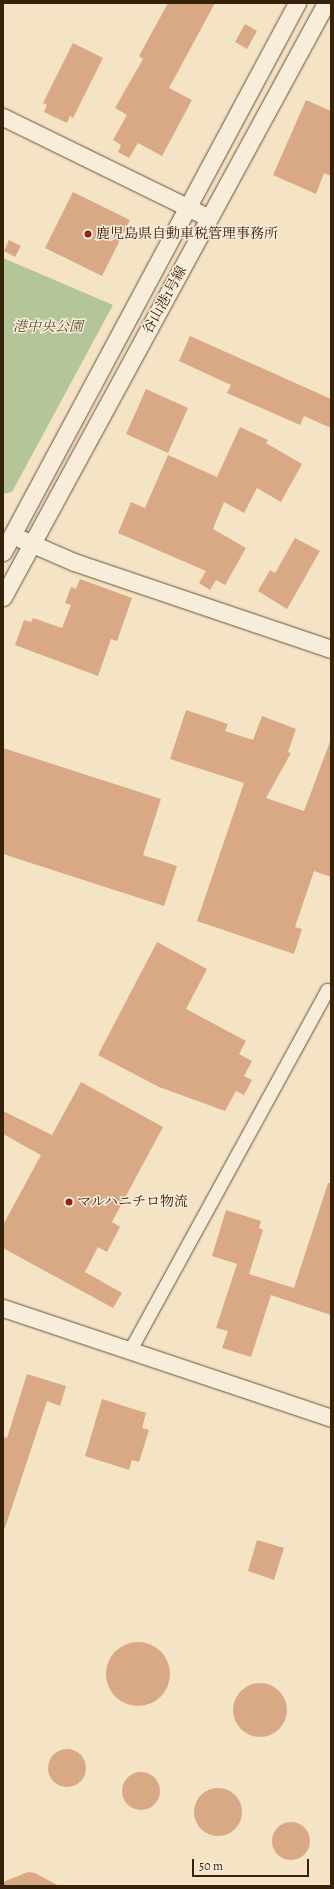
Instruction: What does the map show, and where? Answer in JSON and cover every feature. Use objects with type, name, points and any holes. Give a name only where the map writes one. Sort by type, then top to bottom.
[{"type":"street","name":"谷山港1号線","points":[[3,552],[8,533],[296,3]]},
{"type":"street","name":"谷山港1号線","points":[[3,597],[326,3]]},
{"type":"street","points":[[3,118],[209,218]]},
{"type":"street","points":[[8,533],[74,562],[331,649]]},
{"type":"street","points":[[130,1350],[327,990],[331,992]]},
{"type":"street","points":[[3,1308],[331,1418]]},
{"type":"green space","name":"港中央公園","points":[[3,258],[113,305],[12,492],[3,494]]},
{"type":"building","points":[[168,3],[215,3],[169,88],[192,100],[162,156],[138,143],[129,158],[118,152],[121,145],[113,140],[127,115],[115,108],[143,59],[139,56]]},
{"type":"building","points":[[245,24],[257,31],[247,49],[235,42]]},
{"type":"building","points":[[73,43],[103,58],[73,118],[70,116],[67,123],[44,112],[47,105],[43,103]]},
{"type":"building","points":[[306,100],[331,111],[331,176],[324,173],[316,194],[273,175]]},
{"type":"building","name":"鹿児島県自動車税管理事務所","points":[[73,192],[130,220],[102,276],[45,248]]},
{"type":"building","points":[[9,240],[21,246],[15,257],[4,251]]},
{"type":"building","points":[[190,336],[331,399],[331,428],[304,416],[300,425],[227,393],[231,385],[179,361]]},
{"type":"building","points":[[146,389],[188,408],[168,453],[126,434]]},
{"type":"building","points":[[240,427],[268,440],[266,443],[302,464],[281,502],[257,488],[244,513],[224,502],[213,529],[246,548],[225,585],[216,580],[210,590],[199,583],[206,571],[118,533],[131,502],[145,508],[168,455],[217,477]]},
{"type":"building","points":[[295,538],[320,551],[287,609],[258,591],[270,570],[275,573]]},
{"type":"building","points":[[80,579],[132,598],[117,641],[111,639],[98,676],[15,645],[24,620],[31,622],[33,618],[62,628],[71,605],[65,603],[71,587],[76,589]]},
{"type":"building","points":[[186,710],[228,724],[225,731],[253,740],[262,716],[296,729],[288,752],[291,753],[266,798],[304,811],[331,739],[331,877],[314,871],[295,927],[302,929],[294,954],[197,921],[244,783],[170,759]]},
{"type":"building","points":[[3,748],[161,799],[143,855],[177,866],[164,906],[3,854]]},
{"type":"building","points":[[157,942],[207,969],[186,1009],[246,1041],[239,1054],[252,1061],[244,1076],[252,1080],[244,1095],[236,1091],[225,1111],[159,1087],[98,1055]]},
{"type":"building","name":"マルハニチロ物流","points":[[81,1082],[163,1127],[112,1222],[120,1227],[107,1252],[98,1247],[85,1272],[122,1293],[113,1308],[3,1248],[3,1225],[41,1155],[3,1134],[3,1111],[52,1135]]},
{"type":"building","points":[[328,1183],[331,1183],[331,1315],[271,1295],[251,1357],[222,1348],[228,1331],[216,1328],[237,1264],[212,1256],[226,1210],[261,1221],[259,1228],[263,1230],[249,1274],[294,1288]]},
{"type":"building","points":[[27,1374],[66,1386],[60,1406],[47,1401],[5,1528],[3,1528],[3,1437],[7,1438]]},
{"type":"building","points":[[102,1399],[146,1413],[142,1428],[149,1430],[139,1462],[132,1460],[129,1470],[85,1456]]},
{"type":"building","points":[[257,1540],[284,1548],[274,1580],[248,1571]]},
{"type":"building","points":[[132,1642],[144,1642],[161,1651],[168,1662],[170,1674],[168,1686],[161,1697],[144,1706],[132,1706],[120,1701],[111,1692],[106,1680],[106,1668],[111,1656],[120,1647]]},
{"type":"building","points":[[260,1683],[270,1685],[279,1691],[285,1700],[287,1710],[285,1720],[279,1729],[270,1735],[260,1737],[250,1735],[241,1729],[235,1720],[233,1710],[235,1700],[241,1691],[250,1685]]},
{"type":"building","points":[[63,1749],[71,1749],[81,1754],[85,1761],[85,1775],[81,1782],[71,1787],[63,1787],[53,1782],[51,1779],[48,1772],[48,1764],[53,1754],[56,1752]]},
{"type":"building","points":[[137,1772],[145,1772],[155,1777],[159,1784],[159,1798],[155,1805],[145,1810],[137,1810],[127,1805],[125,1802],[122,1795],[122,1787],[127,1777],[130,1775]]},
{"type":"building","points":[[218,1788],[227,1790],[235,1795],[240,1803],[242,1812],[240,1821],[235,1829],[227,1834],[218,1836],[209,1834],[201,1829],[196,1821],[194,1812],[196,1803],[201,1795],[209,1790]]},
{"type":"building","points":[[287,1822],[295,1822],[305,1827],[309,1834],[309,1848],[305,1855],[295,1860],[287,1860],[277,1855],[275,1852],[272,1845],[272,1837],[277,1827],[280,1825]]},
{"type":"building","points":[[28,1872],[35,1873],[59,1886],[3,1886],[3,1882]]},
{"type":"place","name":"鹿児島県自動車税管理事務所","points":[[88,234]]},
{"type":"place","name":"マルハニチロ物流","points":[[69,1202]]}]
